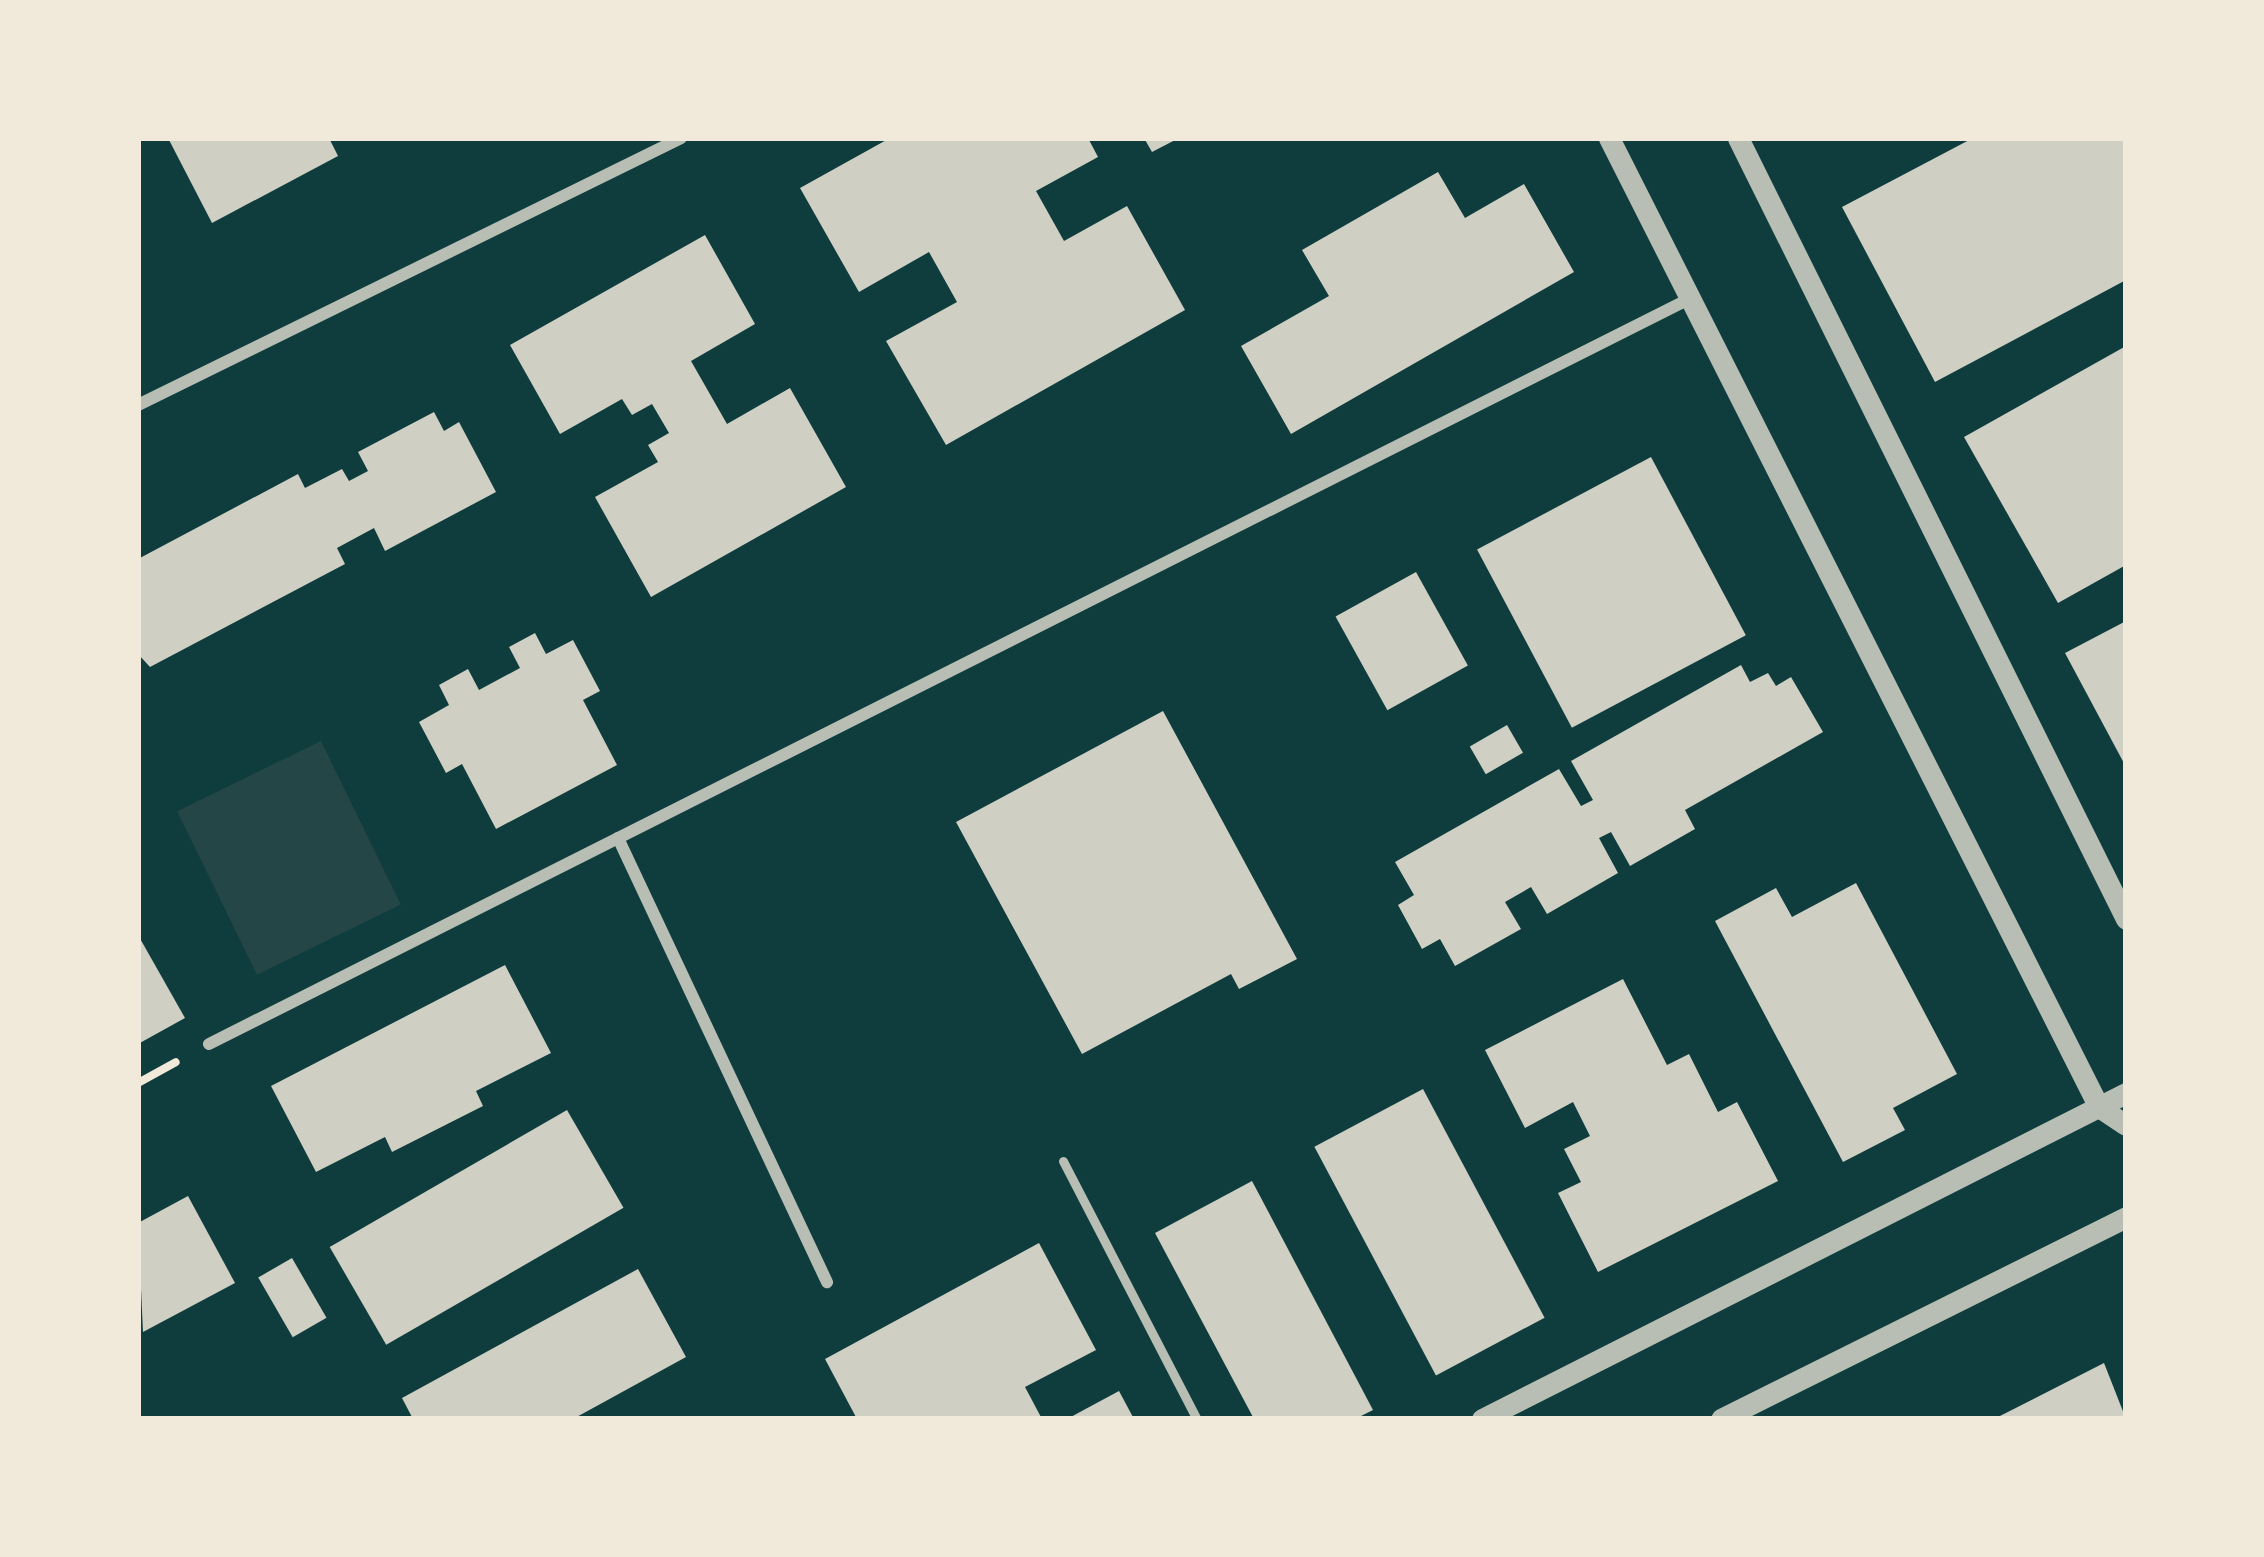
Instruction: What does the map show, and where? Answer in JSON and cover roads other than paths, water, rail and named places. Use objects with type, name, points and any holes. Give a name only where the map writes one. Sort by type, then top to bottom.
[{"type":"street","points":[[138,405],[680,138]]},
{"type":"street","points":[[1609,138],[2099,1107],[2126,1125]]},
{"type":"street","points":[[1738,138],[2126,919]]},
{"type":"street","points":[[209,1044],[1691,298]]},
{"type":"street","points":[[618,838],[826,1282]]},
{"type":"street","points":[[1482,1419],[2126,1093]]},
{"type":"street","points":[[1721,1419],[2126,1217]]},
{"type":"lane","points":[[1063,1161],[1197,1419]]}]
